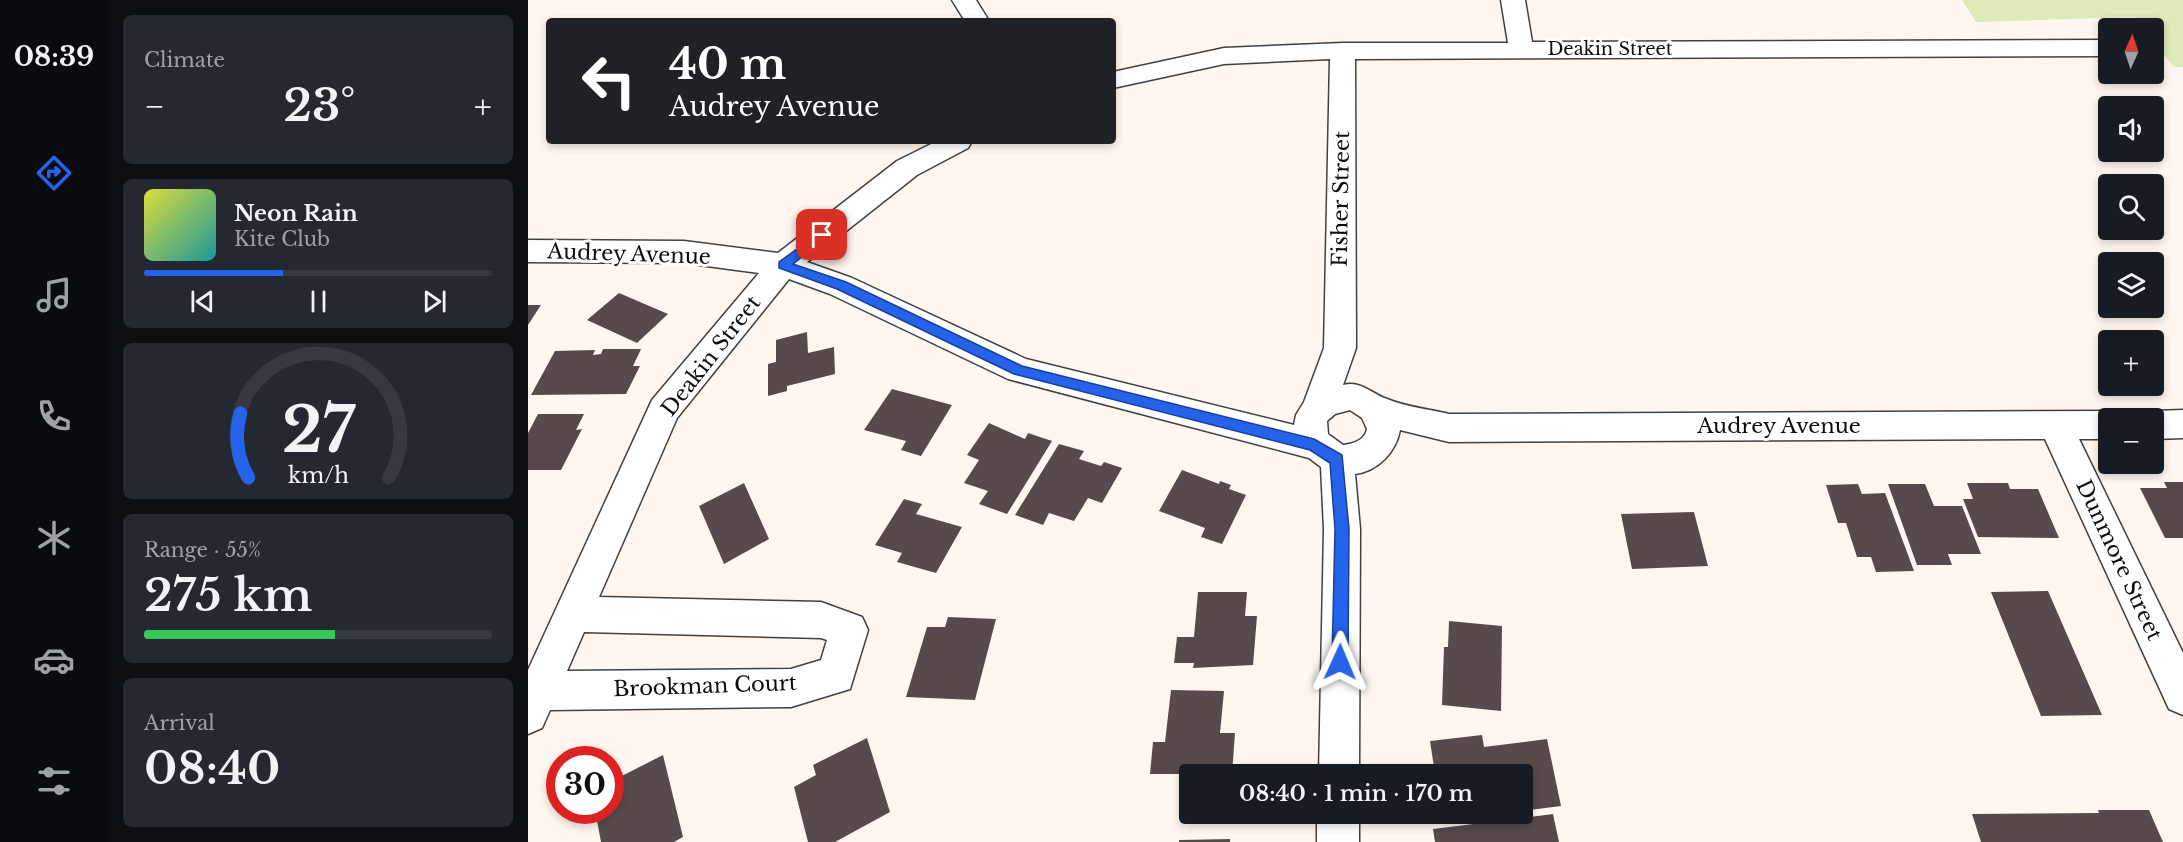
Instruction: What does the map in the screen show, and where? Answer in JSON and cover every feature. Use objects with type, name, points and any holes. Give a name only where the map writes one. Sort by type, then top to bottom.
[{"type":"street","points":[[964,0],[975,18]]},
{"type":"street","points":[[1513,0],[1521,49]]},
{"type":"street","name":"Deakin Street","points":[[1116,79],[1224,56],[1343,51],[2098,48]]},
{"type":"street","name":"Fisher Street","points":[[1339,764],[1342,529],[1336,438],[1340,348],[1343,51]]},
{"type":"street","name":"Deakin Street","points":[[534,703],[664,410],[783,265],[907,168],[953,144]]},
{"type":"street","name":"Audrey Avenue","points":[[528,251],[684,252],[783,265],[842,285],[1019,370],[1239,428],[1336,438],[1449,428],[2098,425]]},
{"type":"street","name":"Fisher Street","points":[[1340,348],[1372,406]]},
{"type":"street","name":"Audrey Avenue","points":[[1336,438],[1342,397],[1351,396],[1372,406],[1449,428]]},
{"type":"street","points":[[1336,438],[1381,439],[1384,424],[1372,406]]},
{"type":"street","points":[[2164,425],[2183,424]]},
{"type":"street","name":"Dunmore Street","points":[[2055,425],[2183,695]]},
{"type":"street","name":"Brookman Court","points":[[534,703],[790,688],[836,675],[849,630],[821,620],[575,614]]},
{"type":"street","points":[[1338,824],[1338,842]]},
{"type":"green space","points":[[1962,0],[2183,0],[2183,67],[2174,67],[2164,54],[2164,18],[1976,22]]},
{"type":"building","points":[[619,293],[668,314],[637,343],[587,320]]},
{"type":"building","points":[[528,305],[541,305],[528,325]]},
{"type":"building","points":[[807,332],[808,353],[834,347],[835,374],[787,386],[787,391],[768,396],[768,364],[776,362],[776,340]]},
{"type":"building","points":[[603,349],[641,349],[633,366],[640,366],[626,394],[531,395],[555,351],[595,350],[593,355],[601,354]]},
{"type":"building","points":[[892,389],[952,405],[921,456],[901,450],[906,441],[864,430]]},
{"type":"building","points":[[538,414],[584,414],[576,430],[582,429],[561,470],[528,470],[528,433]]},
{"type":"building","points":[[989,423],[1025,439],[1028,433],[1052,441],[1007,514],[979,504],[988,491],[964,483],[979,460],[967,455]]},
{"type":"building","points":[[1059,444],[1084,451],[1079,459],[1101,466],[1104,462],[1122,468],[1102,503],[1088,498],[1074,521],[1049,513],[1043,525],[1015,515]]},
{"type":"building","points":[[1182,470],[1219,484],[1220,481],[1231,485],[1229,489],[1246,495],[1222,544],[1201,537],[1205,528],[1159,511]]},
{"type":"building","points":[[2164,482],[2183,482],[2183,538],[2165,538],[2140,488],[2167,488]]},
{"type":"building","points":[[744,483],[769,539],[724,564],[699,506]]},
{"type":"building","points":[[1967,483],[2008,483],[2010,489],[2038,489],[2059,538],[1978,537],[1963,499],[1973,499]]},
{"type":"building","points":[[1858,484],[1862,494],[1885,493],[1914,571],[1876,572],[1871,557],[1857,557],[1846,523],[1838,523],[1826,485]]},
{"type":"building","points":[[1888,484],[1925,484],[1934,506],[1962,506],[1981,554],[1948,554],[1952,565],[1917,565]]},
{"type":"building","points":[[904,499],[922,504],[916,514],[962,527],[936,573],[897,562],[902,553],[875,545]]},
{"type":"building","points":[[1694,512],[1708,566],[1632,569],[1621,514]]},
{"type":"building","points":[[2048,591],[2102,715],[2041,716],[1991,592]]},
{"type":"building","points":[[1198,592],[1247,592],[1245,616],[1257,616],[1253,665],[1193,668],[1194,663],[1174,663],[1177,637],[1194,637]]},
{"type":"building","points":[[948,617],[996,619],[975,700],[906,697],[927,627],[945,627]]},
{"type":"building","points":[[1449,621],[1502,626],[1501,711],[1442,705],[1444,647],[1448,647]]},
{"type":"building","points":[[1171,690],[1224,691],[1220,733],[1235,733],[1233,764],[1179,764],[1179,774],[1150,774],[1153,742],[1165,742]]},
{"type":"building","points":[[1482,735],[1484,747],[1547,739],[1561,806],[1533,810],[1533,764],[1433,764],[1430,741]]},
{"type":"building","points":[[867,738],[890,812],[835,842],[808,842],[794,787],[816,775],[813,765]]},
{"type":"building","points":[[663,755],[683,837],[674,842],[601,842],[598,824],[624,824],[624,775]]},
{"type":"building","points":[[2098,810],[2149,810],[2163,842],[1981,842],[1972,814],[2099,813]]},
{"type":"building","points":[[1553,814],[1559,842],[1435,842],[1433,829],[1473,824],[1533,824],[1533,816]]},
{"type":"building","points":[[1230,839],[1230,842],[1179,842],[1179,840]]},
{"type":"route","points":[[822,235],[783,265],[842,285],[1019,370],[1239,428],[1314,445],[1337,459],[1342,529],[1340,662]]}]
